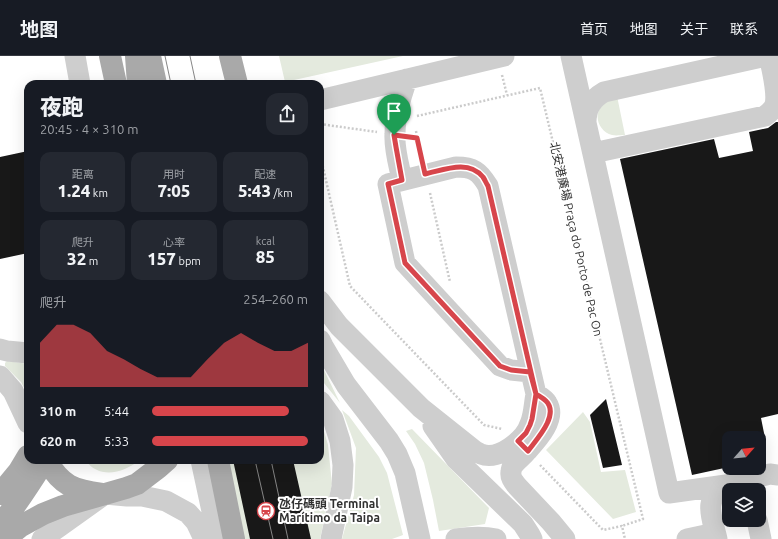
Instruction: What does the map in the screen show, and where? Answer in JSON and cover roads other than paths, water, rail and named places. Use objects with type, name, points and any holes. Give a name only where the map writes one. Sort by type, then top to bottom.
[{"type":"main road","points":[[110,56],[115,80]]},
{"type":"main road","points":[[136,56],[138,80]]},
{"type":"main road","points":[[150,56],[155,80]]},
{"type":"main road","points":[[0,494],[24,463]]},
{"type":"main road","points":[[0,525],[43,464]]},
{"type":"main road","points":[[49,464],[63,482],[74,489],[105,494]]},
{"type":"main road","points":[[5,539],[21,526],[43,514],[63,506],[137,484],[162,464]]},
{"type":"main road","points":[[219,464],[234,539]]},
{"type":"street","points":[[75,56],[79,80]]},
{"type":"street","points":[[431,73],[447,62],[448,56]]},
{"type":"street","points":[[324,99],[504,56]]},
{"type":"street","points":[[571,56],[669,493],[722,486]]},
{"type":"street","points":[[586,122],[586,115],[592,101],[604,92],[766,56]]},
{"type":"street","points":[[593,153],[764,116],[771,112],[778,98],[769,56]]},
{"type":"street","points":[[402,180],[394,135],[399,104],[407,79]]},
{"type":"street","points":[[530,372],[511,370],[500,366],[405,263],[388,184],[456,167],[466,167],[483,177],[488,186],[536,394],[532,419],[526,433],[523,446],[512,466],[510,474],[512,480],[522,493],[551,522],[565,539]]},
{"type":"street","points":[[324,306],[339,326],[421,408],[481,454],[494,454],[512,446],[523,446]]},
{"type":"street","points":[[324,348],[346,385],[384,434],[397,454],[405,474],[420,539]]},
{"type":"street","points":[[0,349],[24,353]]},
{"type":"street","points":[[0,376],[12,391],[24,415]]},
{"type":"street","points":[[324,407],[333,419],[340,441],[343,465],[342,487],[331,539]]},
{"type":"street","points":[[421,408],[456,459],[527,531]]},
{"type":"street","points":[[202,464],[218,539]]},
{"type":"street","points":[[753,483],[770,474],[778,475]]},
{"type":"street","points":[[687,539],[716,536],[710,508],[711,500],[714,494],[722,487]]},
{"type":"street","points":[[522,493],[527,531]]},
{"type":"street","points":[[42,539],[105,494],[142,496],[166,501],[188,513],[196,522],[204,539]]},
{"type":"street","points":[[551,522],[577,539]]},
{"type":"street","points":[[758,527],[761,539]]},
{"type":"street","points":[[456,539],[496,539]]},
{"type":"tram line","points":[[165,56],[170,80]]},
{"type":"tram line","points":[[190,56],[195,80]]},
{"type":"tram line","points":[[256,464],[273,539]]},
{"type":"tram line","points":[[272,464],[288,539]]},
{"type":"place","name":"氹仔碼頭 Terminal Marítimo da Taipa","points":[[266,511]]}]
